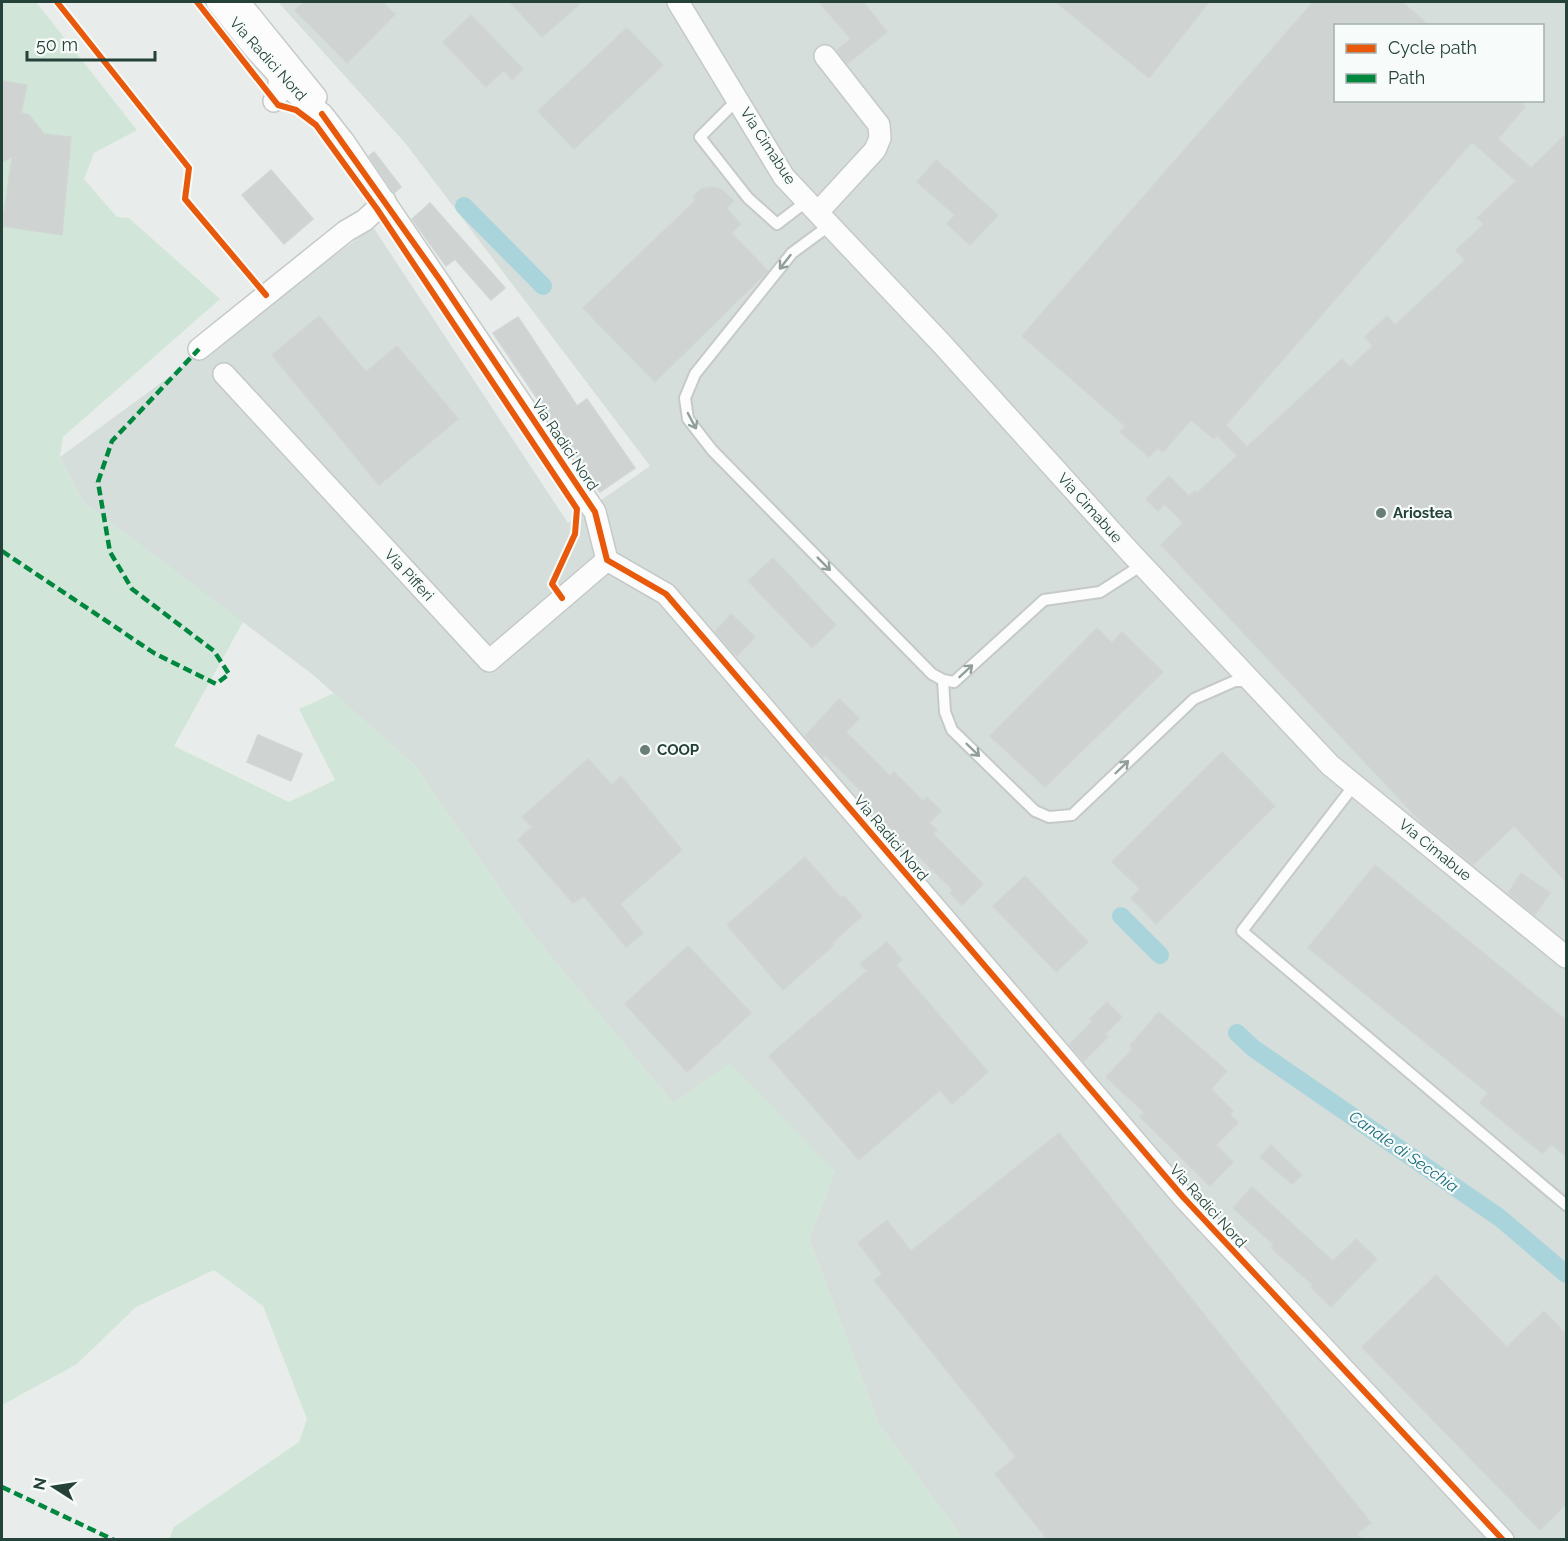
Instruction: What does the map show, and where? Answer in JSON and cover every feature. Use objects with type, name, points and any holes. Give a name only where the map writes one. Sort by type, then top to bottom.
[{"type":"street","name":"Via Radici Nord","points":[[217,2],[279,76],[322,114],[384,201],[596,512],[607,560],[666,594],[1184,1197],[1503,1539]]},
{"type":"street","name":"Via Radici Nord","points":[[239,2],[322,104],[322,114]]},
{"type":"street","name":"Via Cimabue","points":[[678,2],[784,177],[941,343],[1142,565],[1330,765],[1566,957]]},
{"type":"street","points":[[276,49],[279,92],[274,101],[283,97],[303,99]]},
{"type":"street","points":[[818,212],[874,150],[880,138],[879,125],[825,56]]},
{"type":"street","points":[[199,349],[346,231],[365,220],[384,201]]},
{"type":"street","name":"Via Pifferi","points":[[224,374],[489,661],[607,560]]},
{"type":"lane","points":[[738,99],[700,137],[748,198],[777,224],[818,212]]},
{"type":"lane","points":[[818,212],[792,253],[702,363],[689,385],[685,398],[688,419],[712,450],[932,674],[943,680],[954,682],[1044,600],[1100,592],[1142,565]]},
{"type":"lane","points":[[943,680],[945,712],[952,730],[1035,811],[1049,817],[1072,815],[1194,699],[1235,681],[1251,681]]},
{"type":"lane","points":[[1354,784],[1242,932],[1566,1205]]},
{"type":"shaded area","points":[[278,2],[1566,2],[1566,1539],[963,1539],[879,1424],[809,1239],[835,1171],[673,1103],[528,929],[414,765],[312,674],[83,502],[60,457],[373,227],[568,523],[650,466],[406,144]]},
{"type":"green space","points":[[2,2],[36,2],[137,130],[94,153],[84,179],[117,217],[129,218],[220,299],[63,437],[60,457],[83,502],[243,622],[174,746],[289,802],[335,780],[299,709],[334,693],[414,765],[528,929],[673,1103],[730,1063],[835,1172],[809,1239],[879,1424],[963,1539],[169,1539],[174,1527],[299,1442],[307,1419],[263,1306],[214,1270],[136,1307],[77,1364],[2,1405],[2,226],[62,235],[71,138],[39,134],[40,130],[29,115],[21,113],[27,85],[2,81]]},
{"type":"green space","points":[[10,158],[11,163],[2,223],[2,162]]},
{"type":"building","points":[[304,2],[382,2],[395,14],[347,63],[295,10]]},
{"type":"building","points":[[510,2],[582,2],[542,37]]},
{"type":"building","points":[[819,2],[863,2],[887,32],[847,64],[837,50],[851,39]]},
{"type":"building","points":[[1056,2],[1209,2],[1149,78]]},
{"type":"building","name":"Ariostea","points":[[1313,2],[1402,2],[1428,24],[1334,24],[1334,102],[1520,102],[1525,107],[1498,139],[1531,168],[1566,134],[1566,882],[1514,826],[1473,865],[1421,822],[1161,545],[1183,523],[1165,504],[1158,511],[1146,499],[1169,476],[1189,496],[1195,491],[1197,493],[1237,456],[1217,435],[1214,439],[1191,420],[1163,452],[1158,448],[1149,457],[1120,432],[1125,426],[1022,336]],"holes":[[[1472,142],[1516,181],[1477,218],[1484,224],[1456,250],[1465,260],[1395,325],[1387,316],[1365,337],[1373,346],[1350,367],[1342,359],[1247,447],[1226,425]]]},
{"type":"building","points":[[471,15],[523,69],[512,80],[504,70],[486,87],[443,42]]},
{"type":"building","points":[[627,28],[663,65],[574,149],[538,111]]},
{"type":"building","points":[[2,81],[27,85],[21,113],[29,115],[44,134],[71,137],[62,235],[2,226],[12,157],[2,162]]},
{"type":"building","points":[[374,152],[401,187],[394,193],[369,156]]},
{"type":"building","points":[[936,160],[998,215],[970,245],[947,224],[955,215],[917,182]]},
{"type":"building","points":[[271,170],[313,219],[284,244],[242,195]]},
{"type":"building","points":[[710,187],[721,189],[734,201],[726,208],[741,224],[731,233],[768,271],[655,382],[583,308],[696,200],[693,197],[701,189]]},
{"type":"building","points":[[430,203],[505,288],[491,300],[455,259],[446,266],[412,219]]},
{"type":"building","points":[[319,316],[366,372],[397,346],[458,419],[379,485],[272,355]]},
{"type":"building","points":[[518,317],[577,406],[587,399],[635,468],[600,492],[493,333]]},
{"type":"building","points":[[773,558],[836,625],[812,648],[748,581]]},
{"type":"building","points":[[731,614],[755,637],[737,656],[715,632]]},
{"type":"building","points":[[1097,628],[1112,643],[1122,632],[1163,672],[1045,787],[990,736]]},
{"type":"building","points":[[839,699],[859,718],[846,732],[890,776],[894,772],[923,801],[927,797],[941,811],[929,823],[937,830],[933,834],[983,884],[962,905],[950,893],[953,890],[858,796],[862,792],[825,755],[823,757],[805,736]]},
{"type":"building","points":[[258,735],[302,754],[291,781],[247,762]]},
{"type":"building","points":[[1222,752],[1275,806],[1156,924],[1131,898],[1140,889],[1112,862]]},
{"type":"building","points":[[588,759],[612,785],[621,776],[682,850],[620,904],[643,933],[626,947],[584,896],[573,903],[518,840],[532,827],[522,817]]},
{"type":"building","points":[[805,857],[841,898],[844,896],[862,916],[832,943],[834,945],[783,990],[727,925]]},
{"type":"building","points":[[1375,865],[1566,1020],[1566,1157],[1551,1144],[1543,1154],[1480,1103],[1488,1093],[1308,948]]},
{"type":"building","points":[[1521,873],[1550,893],[1535,915],[1508,893]]},
{"type":"building","points":[[1025,876],[1088,942],[1056,972],[993,906]]},
{"type":"building","points":[[887,942],[902,960],[896,965],[988,1072],[952,1104],[940,1090],[859,1160],[769,1056],[867,971],[860,964]]},
{"type":"building","points":[[688,946],[751,1013],[687,1072],[625,1004]]},
{"type":"building","points":[[1107,1002],[1122,1017],[1105,1034],[1108,1037],[1084,1061],[1069,1045],[1093,1021],[1090,1019]]},
{"type":"building","points":[[1159,1012],[1227,1071],[1211,1089],[1233,1111],[1230,1114],[1238,1123],[1216,1145],[1233,1162],[1210,1186],[1140,1117],[1144,1112],[1106,1077],[1133,1049],[1130,1046]]},
{"type":"building","points":[[1059,1133],[1371,1523],[1357,1534],[1362,1539],[1047,1539],[995,1474],[1016,1457],[874,1280],[882,1274],[858,1243],[887,1220],[911,1251]]},
{"type":"building","points":[[1271,1145],[1302,1175],[1292,1184],[1260,1157]]},
{"type":"building","points":[[1252,1187],[1333,1261],[1356,1239],[1377,1259],[1331,1307],[1311,1287],[1313,1285],[1271,1248],[1274,1245],[1233,1208]]},
{"type":"building","points":[[1436,1275],[1507,1347],[1544,1311],[1566,1334],[1566,1504],[1540,1530],[1362,1347]]},
{"type":"waterway","name":"Canale di Secchia","points":[[464,206],[543,286]]},
{"type":"waterway","name":"Canale di Secchia","points":[[1121,916],[1160,955]]},
{"type":"waterway","name":"Canale di Secchia","points":[[1237,1033],[1253,1048],[1500,1218],[1566,1274]]},
{"type":"marked path","points":[[2,551],[154,653],[216,684],[229,674],[214,651],[132,589],[110,552],[98,482],[112,441],[199,349]]},
{"type":"marked path","points":[[2,1487],[114,1540]]},
{"type":"cycle path","points":[[57,2],[189,168],[185,199],[266,295]]},
{"type":"cycle path","points":[[197,2],[278,105],[296,110],[316,125],[377,209],[577,509],[575,534],[552,584],[562,598]]},
{"type":"cycle path","points":[[322,114],[440,280],[595,512],[607,560],[666,594],[1183,1197],[1503,1540]]},
{"type":"place","name":"Ariostea","points":[[1381,513]]},
{"type":"place","name":"COOP","points":[[645,750]]}]
